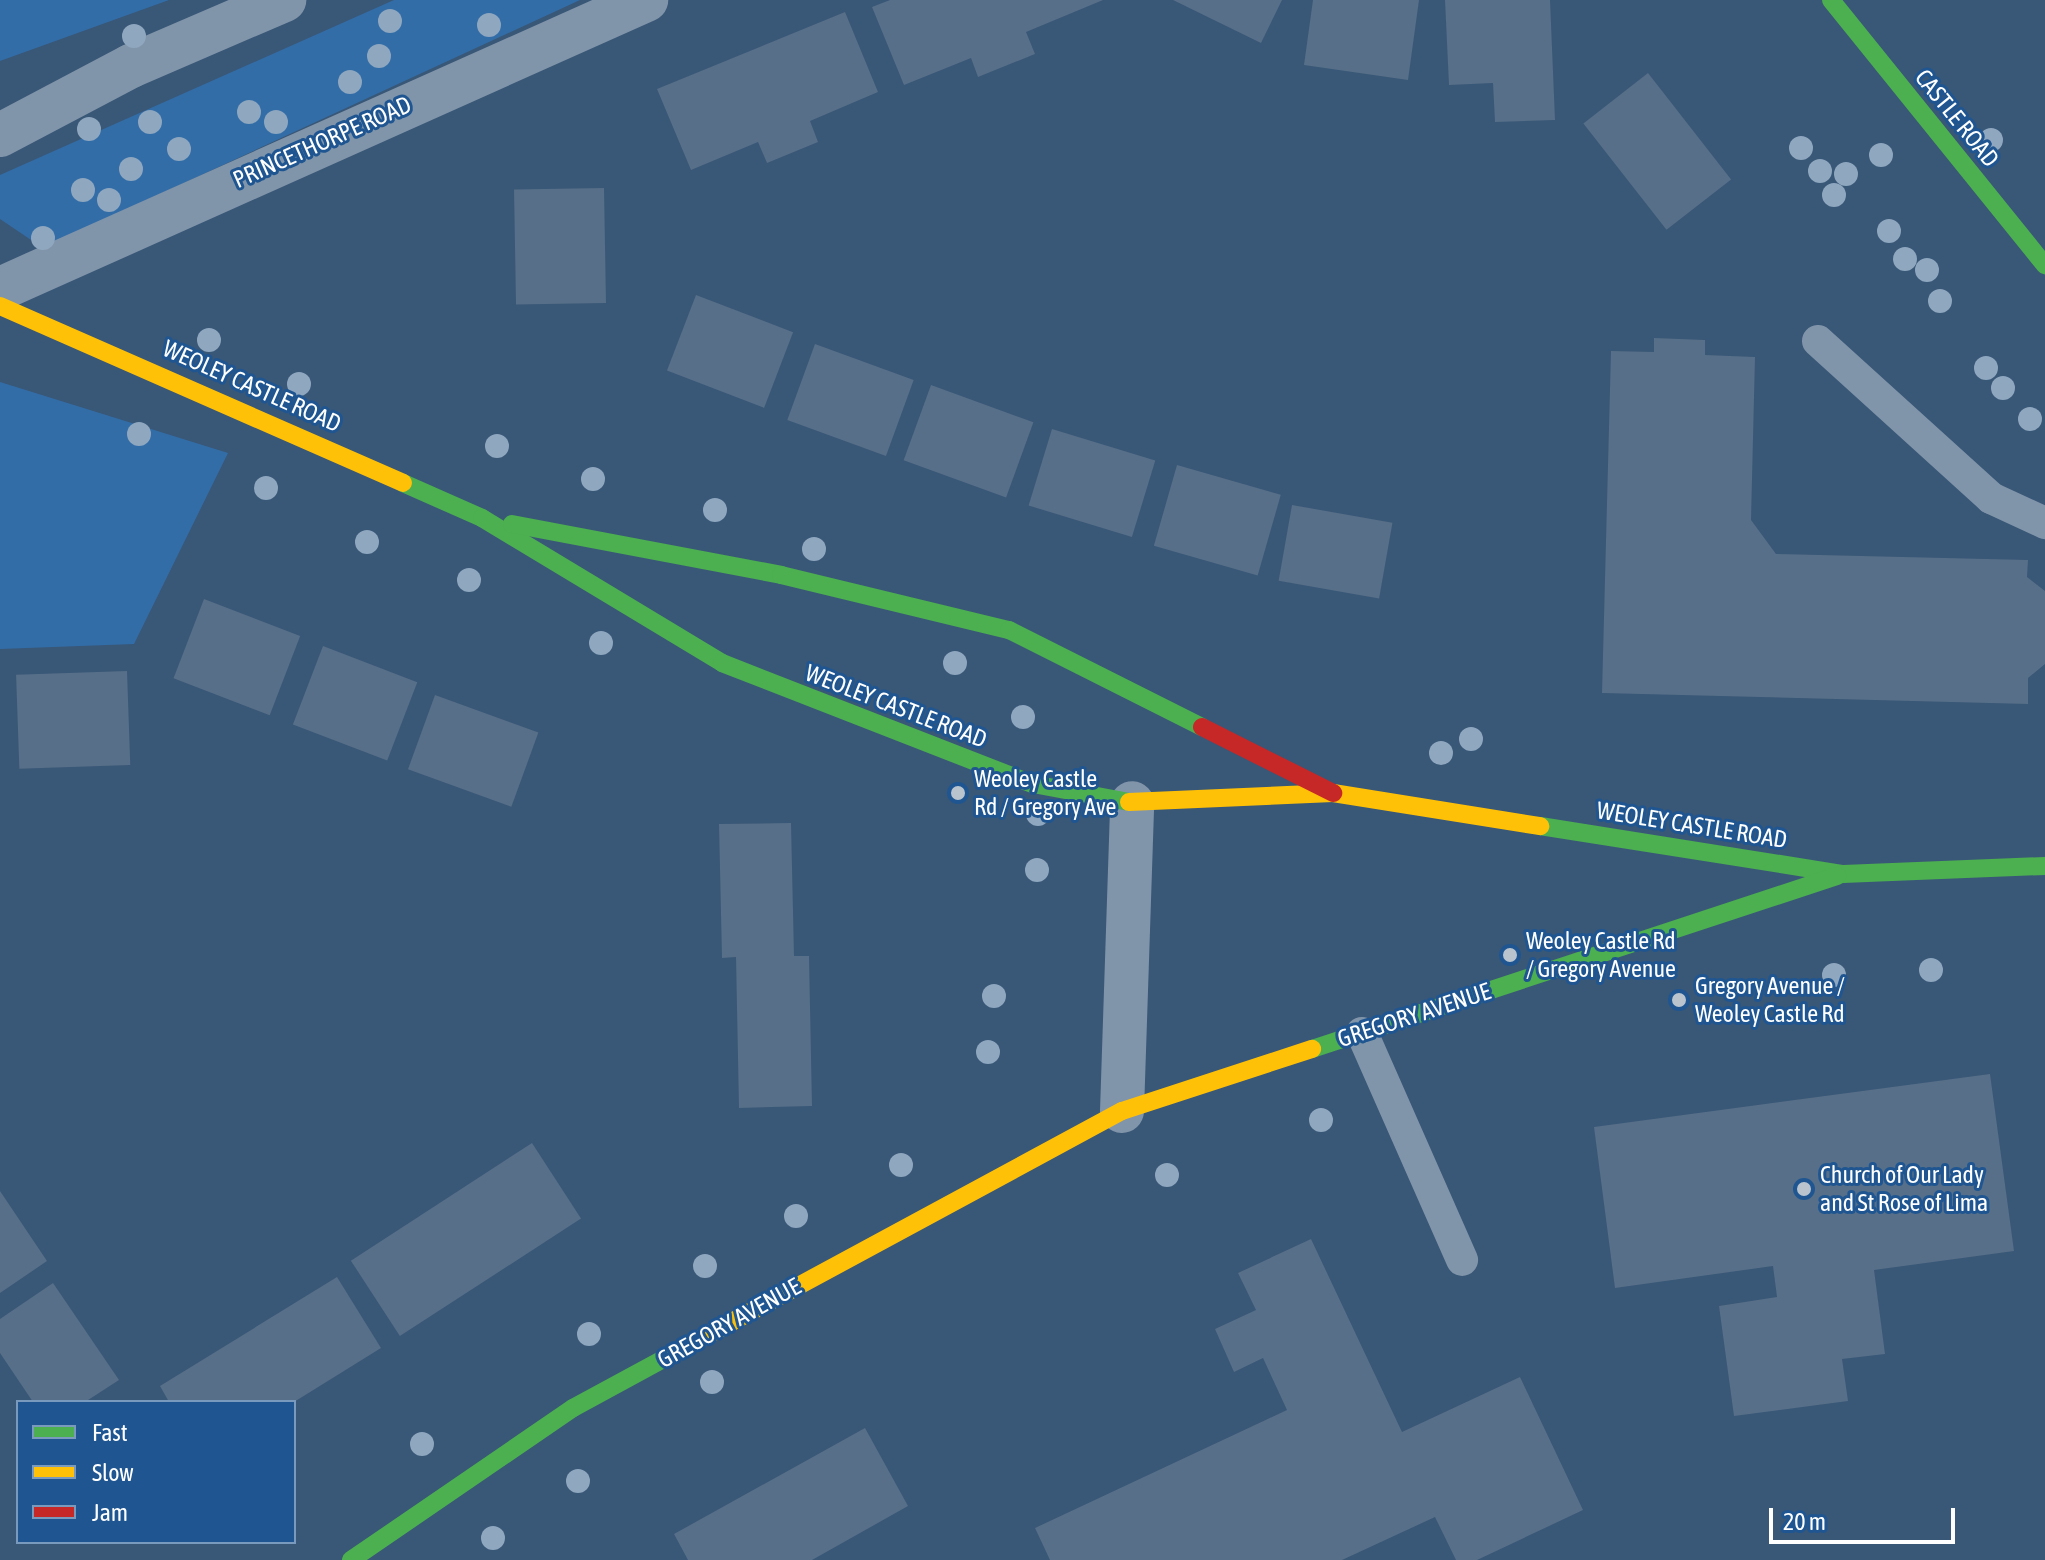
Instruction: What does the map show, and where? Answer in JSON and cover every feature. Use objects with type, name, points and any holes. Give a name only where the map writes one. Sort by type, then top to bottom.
[{"type":"street","points":[[0,135],[131,66],[284,0]]},
{"type":"street","name":"PRINCETHORPE ROAD","points":[[0,289],[646,0]]},
{"type":"street","name":"CASTLE ROAD","points":[[1831,0],[2045,265]]},
{"type":"street","name":"WEOLEY CASTLE ROAD","points":[[0,306],[482,518],[722,663],[1033,784],[1132,803],[1333,793],[1843,874],[2045,866]]},
{"type":"street","name":"WEOLEY CASTLE ROAD","points":[[482,518],[781,575],[1009,630],[1333,793]]},
{"type":"street","points":[[1122,1111],[1132,803]]},
{"type":"street","name":"GREGORY AVENUE","points":[[351,1560],[573,1408],[1122,1111],[1843,874]]},
{"type":"lane","points":[[1818,341],[1991,498],[2045,523]]},
{"type":"lane","points":[[1362,1033],[1462,1260]]},
{"type":"shaded area","points":[[0,0],[169,0],[0,61]]},
{"type":"shaded area","points":[[394,0],[580,0],[43,248],[0,219],[0,175]]},
{"type":"shaded area","points":[[0,382],[228,453],[134,644],[0,649]]},
{"type":"building","points":[[890,0],[1103,0],[1026,32],[1035,54],[978,77],[971,58],[904,85],[872,7]]},
{"type":"building","points":[[1173,0],[1282,0],[1261,43]]},
{"type":"building","points":[[1313,0],[1419,0],[1408,80],[1304,65]]},
{"type":"building","points":[[1445,0],[1550,0],[1555,120],[1495,122],[1493,83],[1449,85]]},
{"type":"building","points":[[845,12],[878,92],[810,121],[818,142],[767,163],[758,142],[691,170],[657,89]]},
{"type":"building","points":[[1648,73],[1731,179],[1666,230],[1583,123]]},
{"type":"building","points":[[604,188],[606,303],[516,305],[514,190]]},
{"type":"building","points":[[696,295],[793,332],[764,408],[667,371]]},
{"type":"building","points":[[1654,338],[1705,340],[1705,355],[1755,357],[1751,520],[1776,554],[2028,560],[2027,577],[2045,591],[2045,664],[2028,678],[2028,704],[1602,693],[1611,351],[1654,352]]},
{"type":"building","points":[[815,344],[914,380],[886,456],[787,420]]},
{"type":"building","points":[[931,385],[1033,422],[1006,497],[904,460]]},
{"type":"building","points":[[1052,429],[1155,461],[1132,537],[1029,506]]},
{"type":"building","points":[[1177,465],[1281,495],[1258,576],[1154,546]]},
{"type":"building","points":[[1292,505],[1392,523],[1379,599],[1279,581]]},
{"type":"building","points":[[204,599],[300,636],[270,715],[174,678]]},
{"type":"building","points":[[323,646],[417,682],[387,761],[293,724]]},
{"type":"building","points":[[127,671],[130,765],[19,769],[16,675]]},
{"type":"building","points":[[435,695],[538,733],[511,807],[408,769]]},
{"type":"building","points":[[791,823],[794,956],[809,956],[812,1106],[739,1108],[736,957],[722,958],[719,824]]},
{"type":"building","name":"Church of Our Lady and St Rose of Lima","points":[[1990,1074],[2014,1251],[1874,1270],[1885,1354],[1842,1359],[1848,1401],[1734,1416],[1719,1306],[1777,1297],[1773,1266],[1615,1288],[1594,1127]]},
{"type":"building","points":[[532,1143],[581,1218],[400,1336],[351,1261]]},
{"type":"building","points":[[0,1191],[47,1261],[0,1293]]},
{"type":"building","points":[[1311,1239],[1402,1432],[1520,1377],[1583,1510],[1477,1560],[1456,1560],[1435,1517],[1342,1560],[1050,1560],[1035,1528],[1287,1410],[1263,1358],[1234,1372],[1215,1329],[1256,1310],[1238,1273]]},
{"type":"building","points":[[337,1277],[381,1348],[296,1401],[168,1400],[160,1386]]},
{"type":"building","points":[[53,1283],[119,1380],[88,1400],[32,1400],[0,1353],[0,1319]]},
{"type":"building","points":[[865,1428],[908,1506],[812,1560],[688,1560],[674,1534]]},
{"type":"traffic: fast","points":[[1831,0],[2045,265]]},
{"type":"traffic: fast","points":[[403,483],[482,518],[722,663],[1033,784],[1129,802]]},
{"type":"traffic: fast","points":[[512,524],[781,575],[1009,630],[1202,727]]},
{"type":"traffic: fast","points":[[1540,826],[1843,874],[2045,866]]},
{"type":"traffic: fast","points":[[1312,1049],[1837,876]]},
{"type":"traffic: fast","points":[[351,1560],[573,1408],[691,1344]]},
{"type":"traffic: slow","points":[[0,306],[403,483]]},
{"type":"traffic: slow","points":[[1129,802],[1333,793],[1540,826]]},
{"type":"traffic: slow","points":[[691,1344],[1122,1111],[1312,1049]]},
{"type":"traffic: jam","points":[[1202,727],[1333,793]]},
{"type":"place","name":"Weoley Castle Rd / Gregory Ave","points":[[958,793]]},
{"type":"place","name":"Weoley Castle Rd / Gregory Avenue","points":[[1510,955]]},
{"type":"place","name":"Gregory Avenue / Weoley Castle Rd","points":[[1679,1000]]},
{"type":"place","name":"Church of Our Lady and St Rose of Lima","points":[[1804,1189]]}]
